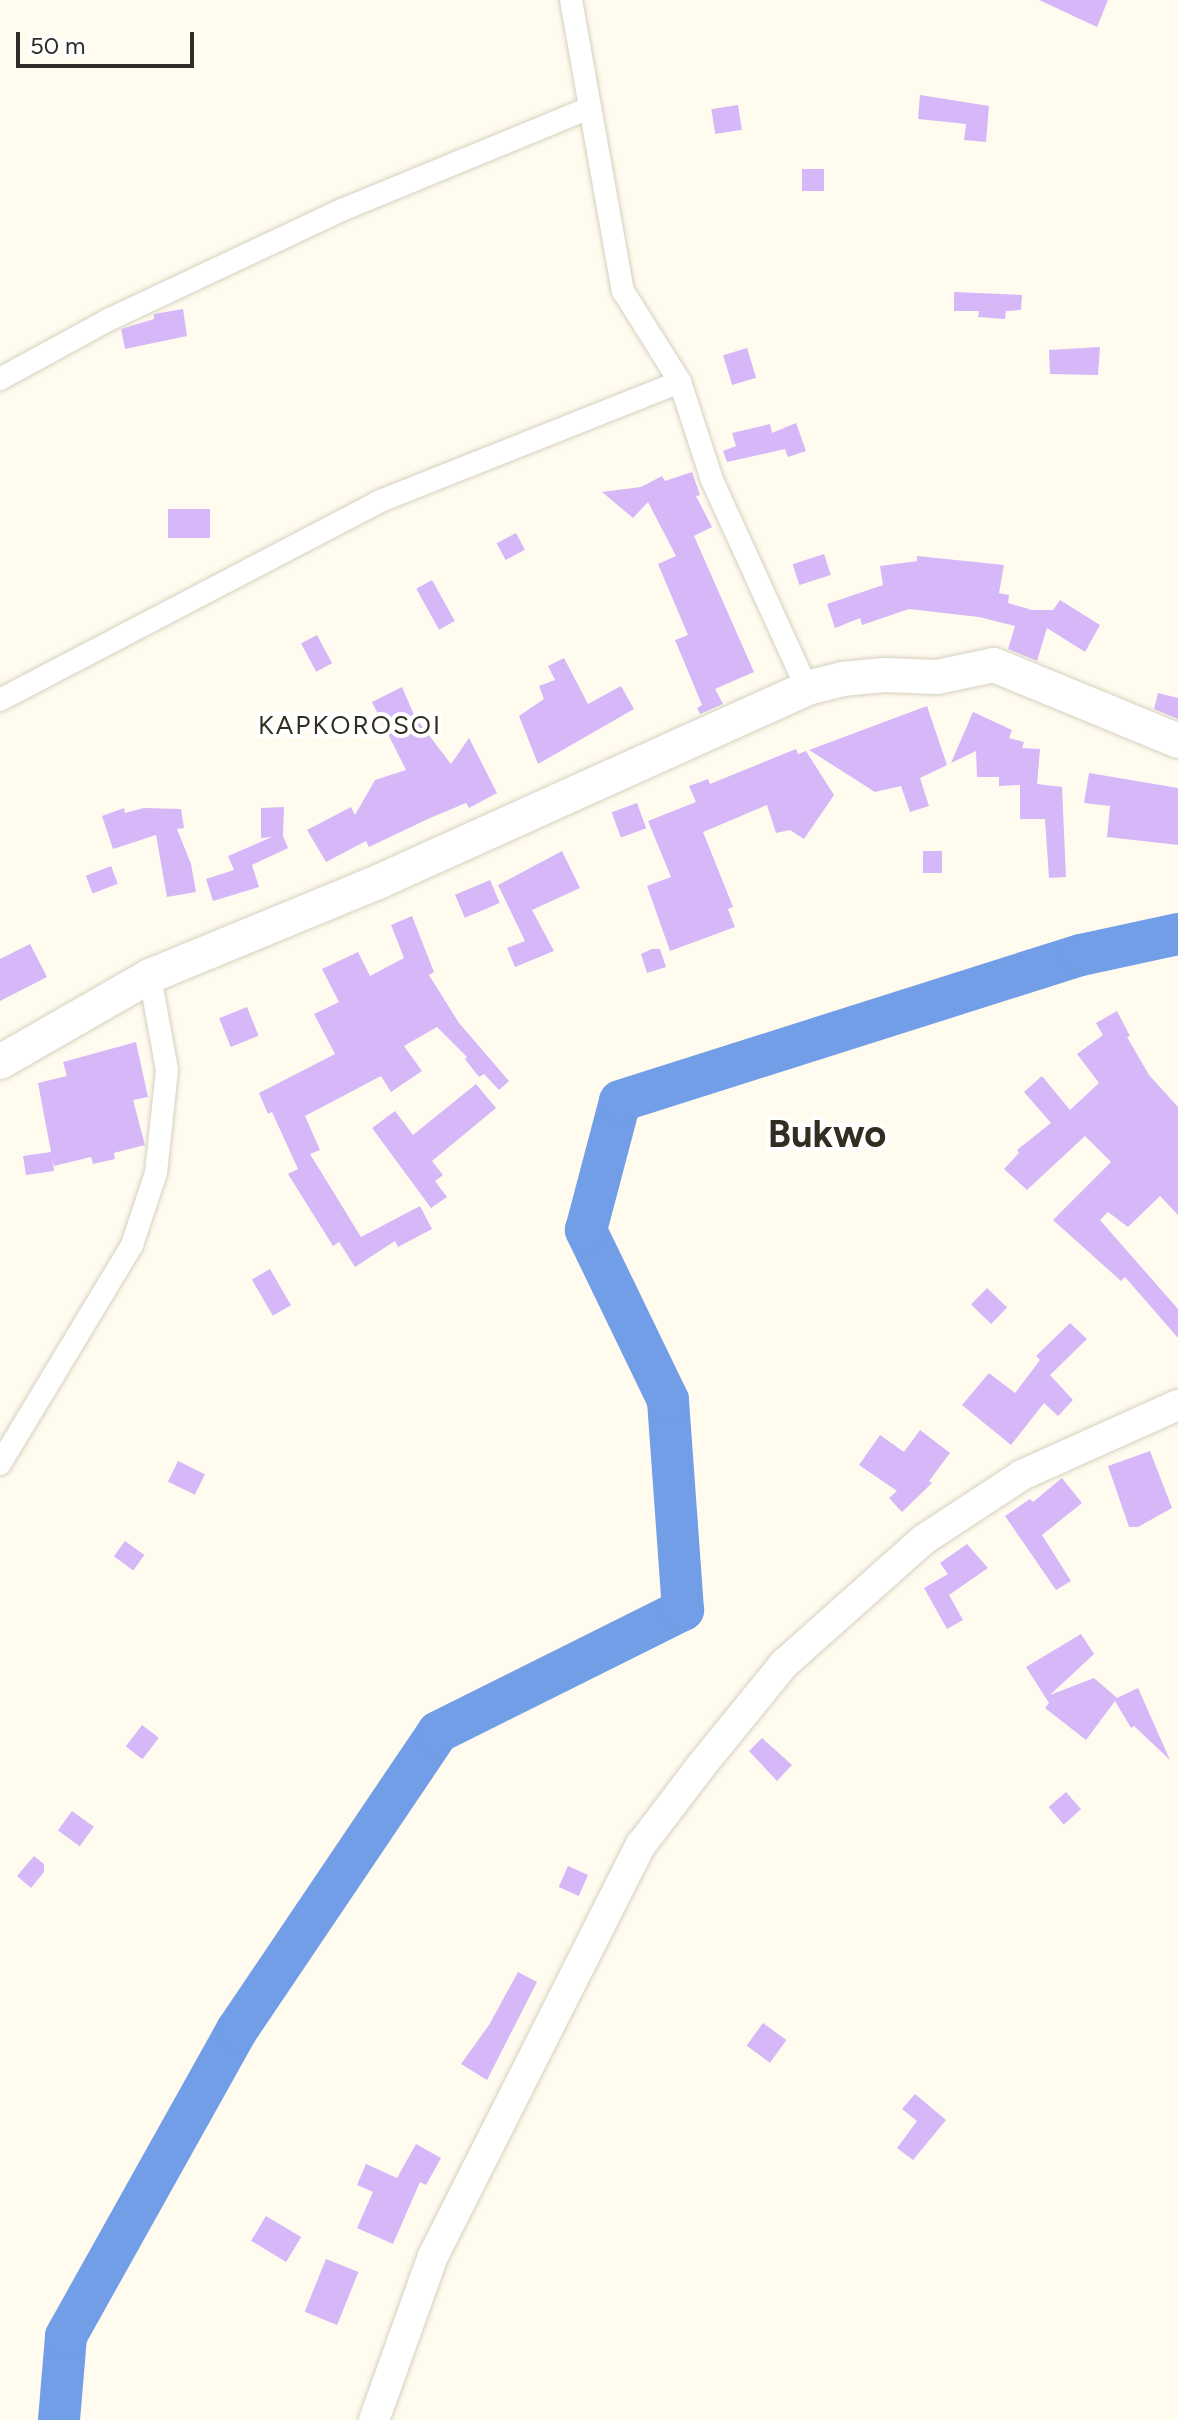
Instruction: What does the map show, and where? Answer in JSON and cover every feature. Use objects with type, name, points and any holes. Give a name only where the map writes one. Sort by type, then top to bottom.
[{"type":"main road","points":[[0,1062],[150,976],[378,882],[807,688],[842,679],[885,675],[937,677],[994,665],[1178,741]]},
{"type":"main road","points":[[374,2420],[433,2256],[641,1845],[701,1766],[784,1664],[923,1540],[1022,1475],[1178,1405]]},
{"type":"street","points":[[571,0],[623,291],[680,382],[712,480],[807,688]]},
{"type":"street","points":[[0,379],[108,320],[342,210],[590,108]]},
{"type":"street","points":[[0,700],[378,502],[680,382]]},
{"type":"street","points":[[0,1464],[132,1245],[156,1173],[167,1070],[150,976]]},
{"type":"street","points":[[0,1428],[24,1420]]},
{"type":"building","points":[[1039,0],[1108,0],[1097,27]]},
{"type":"building","points":[[920,95],[989,106],[986,142],[964,140],[966,124],[918,119]]},
{"type":"building","points":[[738,105],[742,130],[715,134],[711,109]]},
{"type":"building","points":[[802,169],[824,169],[824,191],[802,191]]},
{"type":"building","points":[[954,292],[1022,295],[1021,310],[1006,311],[1005,319],[978,317],[979,311],[954,311]]},
{"type":"building","points":[[183,309],[187,336],[125,349],[121,329],[154,319],[154,314]]},
{"type":"building","points":[[1100,347],[1098,375],[1050,374],[1049,350]]},
{"type":"building","points":[[747,348],[756,378],[732,385],[723,355]]},
{"type":"building","points":[[796,423],[806,451],[788,457],[785,449],[727,462],[723,451],[736,446],[732,433],[770,424],[772,433]]},
{"type":"building","points":[[692,472],[700,495],[696,496],[712,527],[694,536],[754,672],[715,689],[723,704],[700,714],[697,708],[702,705],[675,640],[688,635],[658,564],[676,556],[648,502],[633,518],[602,492],[641,487],[662,476],[665,481]]},
{"type":"building","points":[[168,509],[210,509],[210,538],[168,538]]},
{"type":"building","points":[[516,533],[525,550],[505,560],[497,543]]},
{"type":"building","points":[[824,554],[831,575],[799,585],[793,564]]},
{"type":"building","points":[[917,556],[1004,565],[999,593],[1009,595],[1008,603],[1032,610],[1053,610],[1060,600],[1100,625],[1085,652],[1047,628],[1037,661],[1008,649],[1015,626],[979,617],[909,609],[862,625],[860,618],[835,628],[827,604],[883,585],[880,566],[917,561]]},
{"type":"building","points":[[432,580],[455,621],[439,630],[416,589]]},
{"type":"building","points":[[317,635],[332,663],[316,672],[301,643]]},
{"type":"building","points":[[564,658],[588,704],[621,686],[634,709],[538,764],[519,716],[544,699],[539,686],[555,680],[548,666]]},
{"type":"building","points":[[402,687],[415,717],[451,764],[469,738],[497,793],[469,808],[466,803],[430,818],[369,847],[366,841],[326,862],[307,830],[351,807],[355,815],[375,780],[406,770],[372,702]]},
{"type":"building","points":[[1158,693],[1178,698],[1178,719],[1154,709]]},
{"type":"building","points":[[927,706],[947,765],[920,778],[929,806],[910,812],[901,786],[875,792],[809,750]]},
{"type":"building","points":[[973,712],[1012,730],[1009,738],[1024,742],[1022,748],[1040,749],[1037,784],[1062,787],[1066,877],[1049,878],[1045,819],[1020,819],[1020,785],[999,786],[999,777],[977,777],[976,751],[951,763]]},
{"type":"building","points":[[796,749],[798,754],[806,751],[834,795],[804,839],[790,830],[776,833],[767,805],[703,832],[733,907],[728,909],[735,927],[670,951],[647,886],[671,877],[648,821],[696,802],[689,786],[708,779],[710,784]]},
{"type":"building","points":[[1089,773],[1178,788],[1178,845],[1107,837],[1110,806],[1084,803]]},
{"type":"building","points":[[637,803],[646,828],[621,838],[612,812]]},
{"type":"building","points":[[284,807],[283,836],[288,848],[252,865],[259,887],[213,901],[206,879],[234,870],[228,856],[272,837],[261,838],[261,808]]},
{"type":"building","points":[[124,808],[125,813],[144,808],[181,809],[184,828],[177,829],[191,864],[196,892],[167,897],[156,835],[113,849],[102,816]]},
{"type":"building","points":[[562,851],[580,888],[532,910],[554,951],[515,967],[507,948],[525,941],[498,885]]},
{"type":"building","points":[[923,851],[942,851],[942,873],[923,873]]},
{"type":"building","points":[[111,866],[118,884],[93,893],[86,876]]},
{"type":"building","points":[[490,880],[500,903],[465,918],[455,895]]},
{"type":"building","points":[[412,916],[434,972],[429,975],[459,1023],[509,1081],[499,1090],[484,1074],[479,1077],[465,1059],[467,1057],[437,1027],[404,1046],[422,1071],[391,1092],[381,1076],[305,1116],[320,1150],[310,1154],[361,1237],[420,1206],[432,1229],[398,1247],[395,1241],[355,1267],[339,1242],[333,1246],[288,1174],[298,1169],[272,1112],[268,1114],[259,1093],[335,1054],[314,1014],[339,1002],[322,969],[358,952],[370,976],[404,958],[391,925]]},
{"type":"building","points":[[30,944],[47,977],[0,1001],[0,959]]},
{"type":"building","points":[[660,949],[666,967],[647,973],[641,954]]},
{"type":"building","points":[[247,1007],[259,1036],[231,1047],[219,1018]]},
{"type":"building","points":[[1117,1011],[1130,1036],[1127,1037],[1149,1075],[1178,1107],[1178,1215],[1160,1196],[1128,1227],[1108,1212],[1100,1220],[1178,1309],[1178,1338],[1125,1277],[1121,1281],[1053,1220],[1111,1162],[1085,1136],[1027,1190],[1004,1169],[1019,1153],[1017,1150],[1051,1123],[1024,1092],[1042,1076],[1070,1110],[1099,1083],[1077,1054],[1103,1035],[1096,1023]]},
{"type":"building","points":[[136,1042],[148,1097],[133,1100],[145,1145],[114,1153],[115,1159],[93,1164],[91,1157],[54,1166],[52,1158],[54,1171],[26,1175],[23,1156],[51,1152],[38,1083],[67,1076],[63,1062]]},
{"type":"building","points":[[476,1084],[496,1108],[432,1161],[443,1175],[435,1181],[447,1197],[431,1208],[372,1128],[395,1111],[413,1135]]},
{"type":"building","points":[[270,1269],[291,1305],[273,1316],[252,1280]]},
{"type":"building","points":[[987,1288],[1007,1307],[991,1324],[971,1305]]},
{"type":"building","points":[[1070,1323],[1087,1339],[1050,1375],[1073,1400],[1058,1416],[1044,1403],[1011,1445],[962,1405],[989,1373],[1015,1393],[1040,1360],[1036,1356]]},
{"type":"building","points":[[920,1430],[950,1453],[929,1481],[932,1483],[902,1512],[889,1498],[897,1491],[859,1465],[880,1435],[904,1452]]},
{"type":"building","points":[[1150,1451],[1172,1508],[1138,1527],[1129,1527],[1108,1466]]},
{"type":"building","points":[[178,1461],[205,1474],[195,1495],[168,1482]]},
{"type":"building","points":[[1062,1478],[1082,1503],[1042,1535],[1071,1581],[1056,1590],[1005,1516],[1030,1499],[1033,1502]]},
{"type":"building","points":[[125,1541],[144,1555],[133,1570],[114,1556]]},
{"type":"building","points":[[967,1544],[988,1568],[949,1595],[963,1620],[947,1629],[924,1588],[948,1574],[940,1563]]},
{"type":"building","points":[[1081,1634],[1094,1654],[1050,1695],[1094,1678],[1117,1698],[1138,1688],[1170,1760],[1134,1726],[1131,1728],[1115,1701],[1086,1740],[1045,1708],[1049,1703],[1026,1667]]},
{"type":"building","points":[[142,1725],[159,1738],[143,1759],[126,1747]]},
{"type":"building","points":[[762,1738],[792,1765],[777,1781],[749,1751]]},
{"type":"building","points":[[1066,1792],[1081,1809],[1064,1824],[1049,1807]]},
{"type":"building","points":[[72,1811],[94,1827],[80,1846],[58,1830]]},
{"type":"building","points":[[34,1856],[44,1864],[44,1872],[31,1888],[17,1876]]},
{"type":"building","points":[[568,1866],[588,1875],[579,1896],[559,1887]]},
{"type":"building","points":[[518,1972],[537,1982],[487,2080],[461,2064],[489,2025]]},
{"type":"building","points":[[763,2023],[786,2040],[770,2063],[747,2046]]},
{"type":"building","points":[[915,2094],[946,2120],[913,2160],[897,2148],[917,2121],[902,2109]]},
{"type":"building","points":[[416,2144],[441,2158],[426,2185],[420,2182],[393,2244],[357,2228],[373,2192],[357,2185],[366,2164],[397,2178]]},
{"type":"building","points":[[266,2216],[301,2237],[286,2262],[251,2241]]},
{"type":"building","points":[[326,2259],[358,2272],[337,2325],[305,2312]]},
{"type":"waterway","points":[[59,2420],[66,2336],[237,2030],[438,1732],[683,1610],[668,1400],[586,1230],[620,1101],[1081,955],[1178,934]]},
{"type":"district","name":"KAPKOROSOI","points":[[350,726]]},
{"type":"district","name":"Bukwo","points":[[827,1135]]}]
